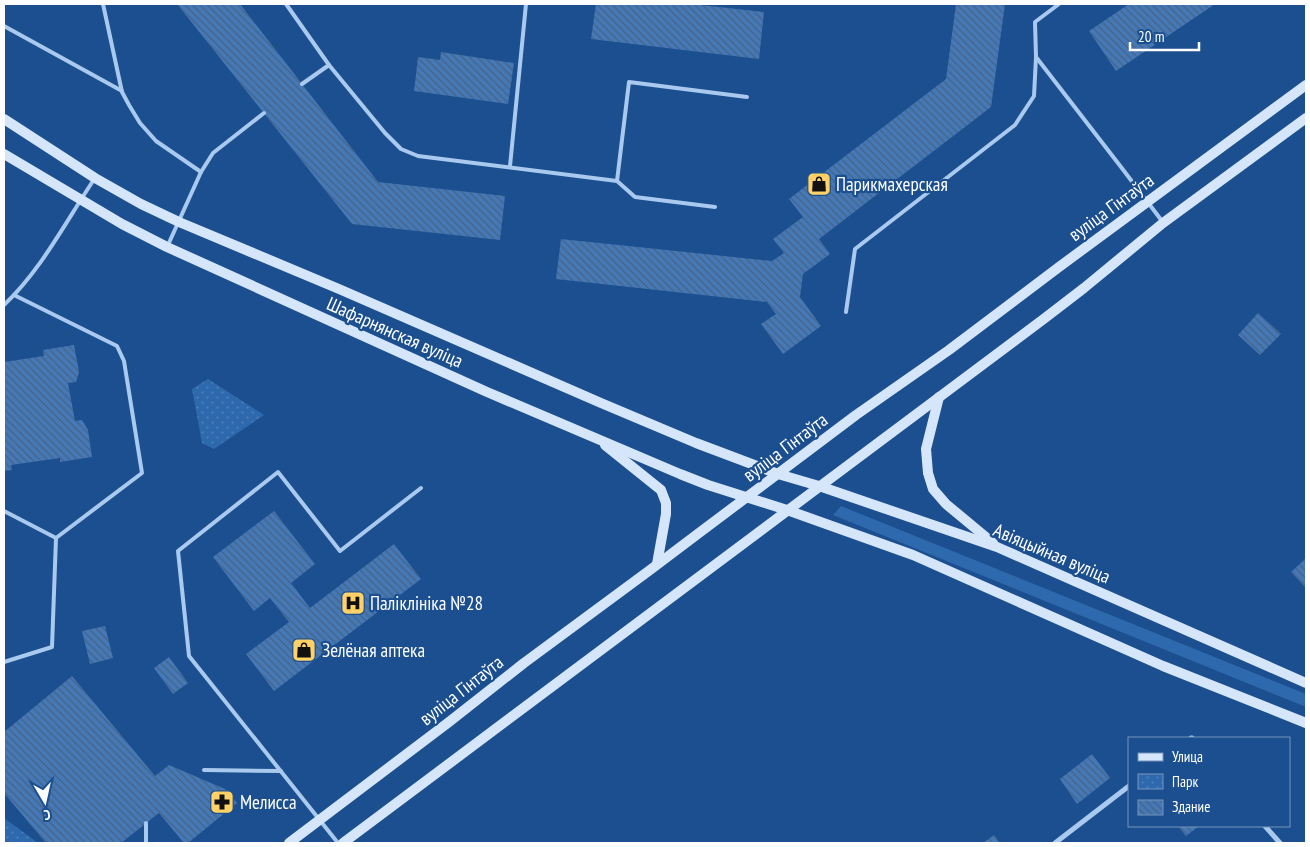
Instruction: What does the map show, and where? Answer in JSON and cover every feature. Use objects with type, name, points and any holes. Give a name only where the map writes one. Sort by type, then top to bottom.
[{"type":"main road","name":"вуліца Гінтаўта","points":[[289,843],[524,663],[856,415],[949,350],[1059,266],[1306,85]]},
{"type":"main road","name":"Шафарнянская вуліца","points":[[4,118],[95,178],[141,204],[179,222],[696,443],[778,474]]},
{"type":"main road","points":[[343,843],[719,563],[1084,288],[1163,223],[1306,118]]},
{"type":"main road","name":"Шафарнянская вуліца","points":[[4,154],[122,224],[167,247],[487,392],[680,474],[787,510]]},
{"type":"main road","points":[[939,397],[926,449],[928,474],[933,489],[946,504],[997,547]]},
{"type":"main road","points":[[594,437],[661,490],[666,503],[666,514],[657,564]]},
{"type":"main road","name":"Авіяцыйная вуліца","points":[[778,474],[820,486],[997,547],[1305,681]]},
{"type":"main road","points":[[787,510],[913,555],[1163,666],[1306,724]]},
{"type":"street","points":[[1055,843],[1128,787]]},
{"type":"street","points":[[1266,827],[1280,843]]},
{"type":"lane","points":[[103,4],[122,92],[129,105],[156,141],[201,172]]},
{"type":"lane","points":[[286,4],[329,65],[385,133],[401,149],[418,156],[510,166],[617,181],[635,197],[716,207]]},
{"type":"lane","points":[[510,166],[526,4]]},
{"type":"lane","points":[[846,312],[855,249],[1015,125],[1034,96],[1035,22],[1059,4]]},
{"type":"lane","points":[[4,26],[122,92]]},
{"type":"lane","points":[[1036,58],[1163,223]]},
{"type":"lane","points":[[302,84],[329,65]]},
{"type":"lane","points":[[617,181],[629,82],[747,97]]},
{"type":"lane","points":[[167,247],[201,172],[213,153],[264,113]]},
{"type":"lane","points":[[4,305],[14,295],[54,243],[95,178]]},
{"type":"lane","points":[[14,295],[117,346],[124,361],[142,474],[56,538]]},
{"type":"lane","points":[[338,843],[189,656],[178,551],[278,472],[340,551],[421,488]]},
{"type":"lane","points":[[4,511],[56,538]]},
{"type":"lane","points":[[4,662],[52,647],[56,538]]},
{"type":"lane","points":[[204,770],[282,772]]},
{"type":"lane","points":[[146,823],[146,843]]},
{"type":"green space","points":[[208,379],[264,415],[214,449],[202,443],[192,389]]},
{"type":"green space","points":[[841,506],[1306,694],[1306,707],[833,515]]},
{"type":"green space","points":[[4,818],[34,840],[37,843],[4,843]]},
{"type":"building","points":[[177,4],[240,4],[378,182],[505,196],[500,240],[352,224]]},
{"type":"building","points":[[596,4],[691,4],[764,12],[759,59],[591,39]]},
{"type":"building","points":[[956,4],[1005,4],[991,107],[819,239],[830,254],[803,274],[800,297],[821,326],[783,354],[761,324],[776,314],[767,302],[556,279],[561,239],[772,261],[784,253],[773,239],[803,217],[789,199],[946,79]]},
{"type":"building","points":[[1129,4],[1215,4],[1116,71],[1089,31]]},
{"type":"building","points":[[441,52],[514,63],[508,104],[414,91],[418,57],[440,60]]},
{"type":"building","points":[[1258,313],[1281,334],[1260,355],[1238,335]]},
{"type":"building","points":[[74,345],[79,372],[76,382],[68,383],[75,421],[82,420],[88,430],[92,457],[60,462],[60,458],[11,465],[12,470],[4,471],[4,362],[44,356],[43,350]]},
{"type":"building","name":"Паліклініка №28","points":[[274,511],[315,564],[291,583],[310,608],[394,544],[421,579],[274,691],[246,654],[289,622],[270,598],[254,611],[213,557]]},
{"type":"building","points":[[1306,558],[1306,588],[1291,572]]},
{"type":"building","points":[[105,626],[113,658],[90,664],[82,631]]},
{"type":"building","points":[[169,657],[188,683],[173,694],[154,668]]},
{"type":"building","points":[[72,676],[155,776],[169,765],[225,789],[237,803],[188,843],[184,843],[159,813],[121,843],[46,843],[4,793],[4,732]]},
{"type":"building","points":[[1092,754],[1110,778],[1077,804],[1060,779]]},
{"type":"building","points":[[1179,827],[1198,827],[1186,836]]},
{"type":"building","points":[[994,835],[1000,843],[983,843]]},
{"type":"place","name":"Парикмахерская","points":[[819,184]]},
{"type":"place","name":"Паліклініка №28","points":[[353,603]]},
{"type":"place","name":"Зелёная аптека","points":[[304,650]]},
{"type":"place","name":"Мелисса","points":[[222,802]]}]
